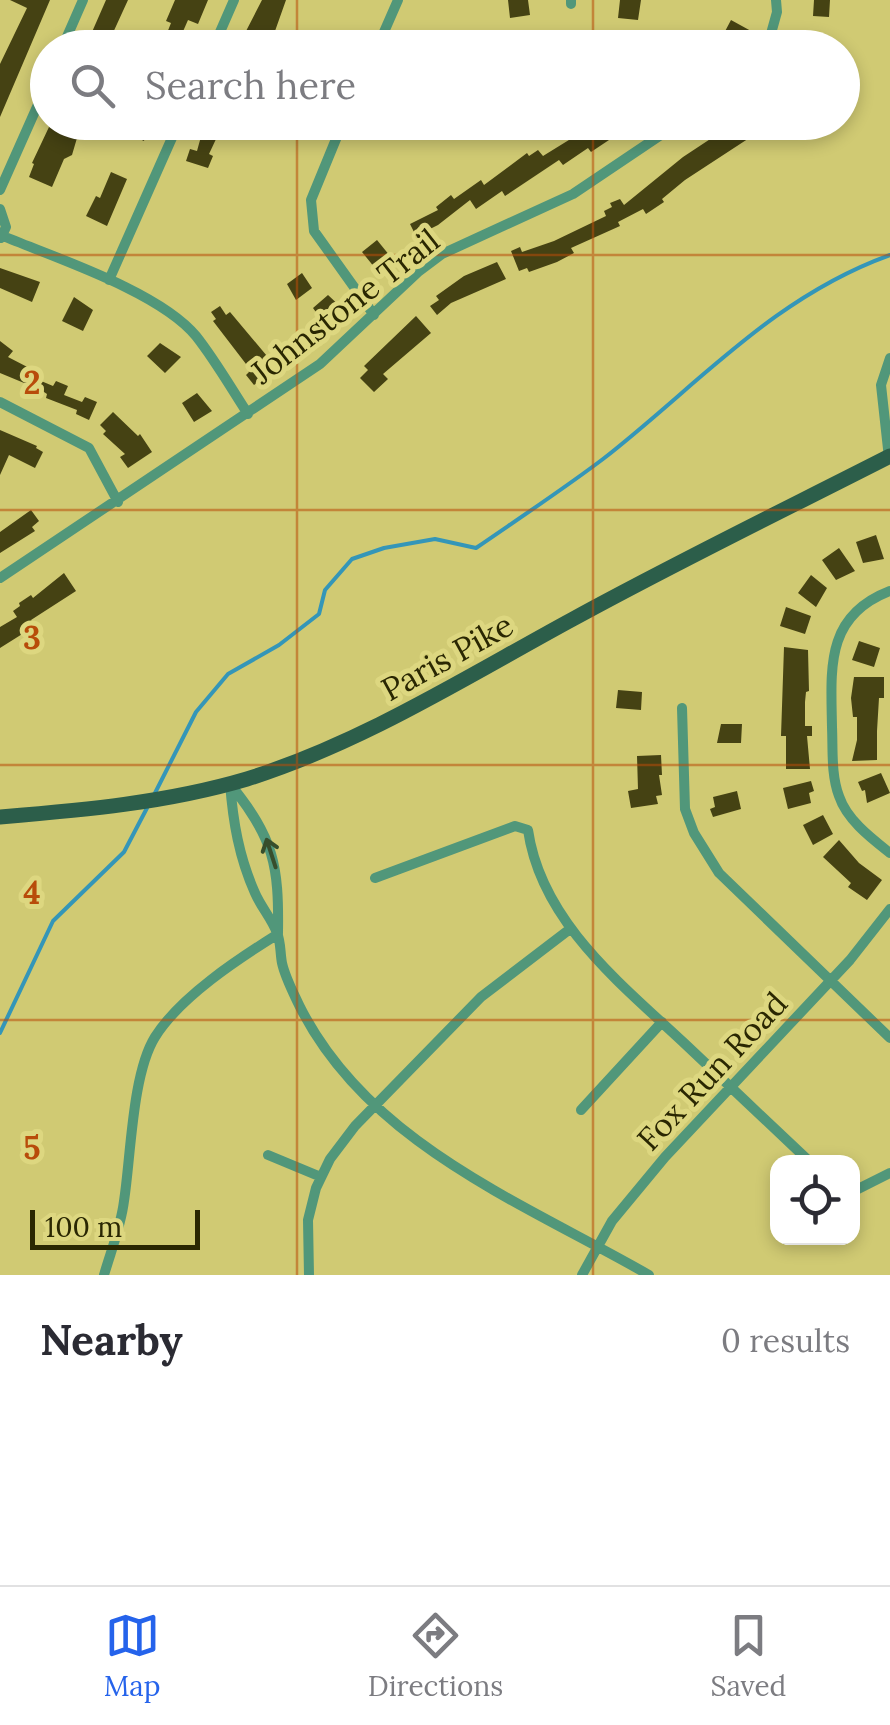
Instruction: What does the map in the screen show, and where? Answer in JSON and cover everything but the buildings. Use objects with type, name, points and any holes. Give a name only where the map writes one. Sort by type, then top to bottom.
[{"type":"main road","name":"Paris Pike","points":[[0,817],[160,800],[230,783],[315,754],[365,732],[686,558],[889,458]]},
{"type":"street","points":[[70,30],[83,0]]},
{"type":"street","points":[[221,30],[234,0]]},
{"type":"street","points":[[385,30],[398,0]]},
{"type":"street","points":[[772,30],[778,12],[776,0]]},
{"type":"street","points":[[0,190],[30,122]]},
{"type":"street","points":[[109,280],[171,140]]},
{"type":"street","points":[[336,140],[311,200],[314,231],[374,315]]},
{"type":"street","name":"Johnstone Trail","points":[[0,578],[320,364],[442,254],[573,194],[653,140]]},
{"type":"street","points":[[0,209],[5,218],[1,238],[109,280],[165,310],[194,333],[248,414]]},
{"type":"street","points":[[889,458],[881,385],[890,358]]},
{"type":"street","points":[[0,402],[90,448],[118,502]]},
{"type":"street","points":[[890,591],[868,599],[847,620],[837,640],[831,669],[834,773],[839,800],[862,830],[890,853]]},
{"type":"street","points":[[682,708],[685,809],[694,833],[719,874],[890,1038]]},
{"type":"street","points":[[230,783],[233,823],[242,862],[278,934]]},
{"type":"street","points":[[230,783],[258,818],[276,861],[283,968],[301,1009],[344,1073],[374,1106],[414,1140],[648,1275]]},
{"type":"street","points":[[375,878],[522,826],[528,830],[544,883],[570,928],[606,970],[803,1155]]},
{"type":"street","name":"Fox Run Road","points":[[582,1275],[612,1221],[665,1157],[830,982],[890,908]]},
{"type":"street","points":[[309,1275],[308,1220],[330,1159],[374,1106],[481,997],[570,928]]},
{"type":"street","points":[[104,1275],[124,1207],[141,1078],[153,1040],[184,1004],[246,954],[278,934]]},
{"type":"street","points":[[581,1110],[662,1022]]},
{"type":"street","points":[[268,1155],[321,1177]]},
{"type":"street","points":[[860,1188],[890,1173]]},
{"type":"waterway","points":[[154,795],[196,712],[228,674],[279,645],[319,614],[325,590],[352,559],[384,548],[435,539],[476,548],[603,459],[773,318],[809,294],[890,255]]},
{"type":"waterway","points":[[0,1033],[53,921],[124,852],[147,808]]}]
